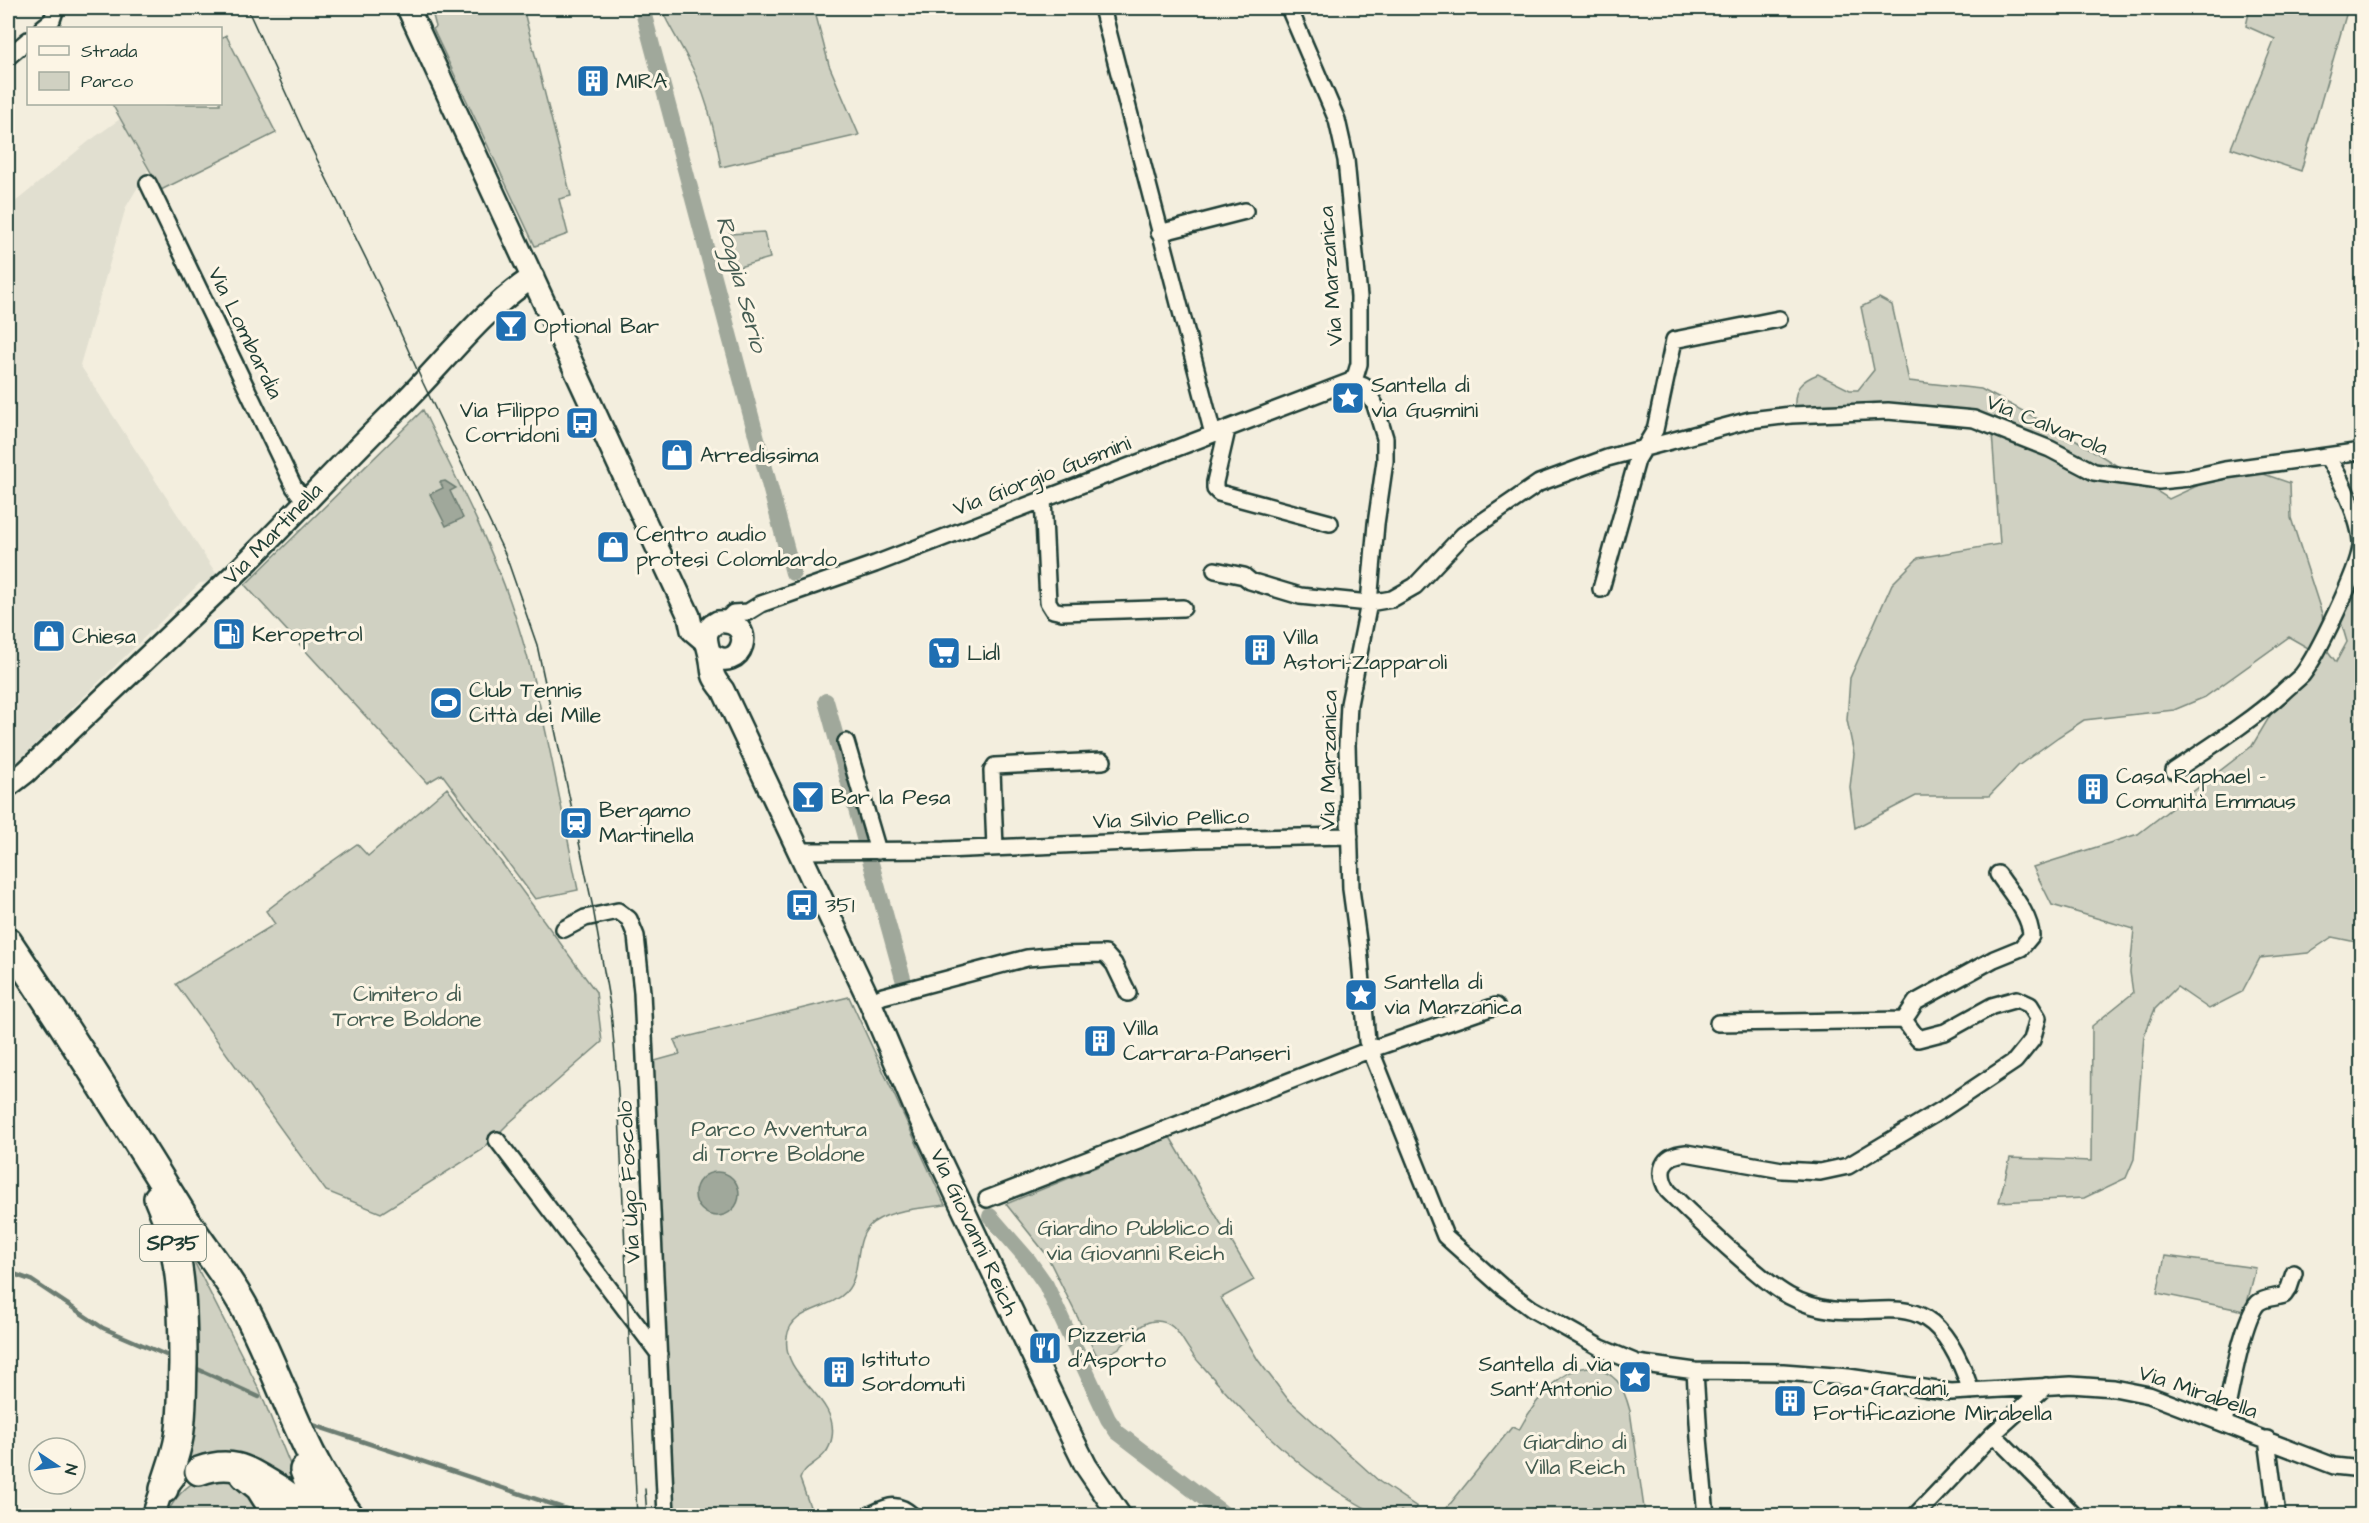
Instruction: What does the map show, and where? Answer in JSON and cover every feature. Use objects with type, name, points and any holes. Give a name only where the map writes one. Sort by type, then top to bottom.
[{"type":"highway","name":"SP35","points":[[8,942],[61,1021],[196,1237],[242,1305],[284,1391],[316,1465],[328,1486],[351,1515]]},
{"type":"highway","name":"SP35","points":[[61,1021],[165,1211],[176,1252],[181,1282],[182,1416],[175,1454],[164,1489]]},
{"type":"highway","name":"SP35","points":[[196,1237],[250,1345],[286,1425],[322,1515]]},
{"type":"highway","points":[[199,1471],[210,1467],[233,1466],[252,1472],[284,1508],[294,1500],[305,1515]]},
{"type":"street","points":[[43,27],[52,20],[56,8]]},
{"type":"street","points":[[408,8],[689,616],[702,617],[713,635],[720,659],[732,657],[741,649],[748,612]]},
{"type":"street","points":[[1102,8],[1159,233],[1220,432],[1215,489],[1219,493],[1330,524]]},
{"type":"street","name":"Via Marzanica","points":[[1289,8],[1336,120],[1346,160],[1359,297],[1359,364],[1351,381],[1364,386],[1375,405],[1385,438],[1385,460],[1376,524],[1369,603],[1348,704],[1351,889],[1369,1050],[1412,1150],[1445,1236],[1501,1286],[1560,1327],[1618,1356],[1659,1367],[1695,1371]]},
{"type":"street","points":[[8,57],[27,41]]},
{"type":"street","name":"Via Lombardia","points":[[148,183],[294,487],[305,501]]},
{"type":"street","points":[[1159,233],[1245,211]]},
{"type":"street","name":"Via Martinella","points":[[8,786],[26,772],[235,573],[414,393],[491,310],[533,277]]},
{"type":"street","points":[[1601,589],[1637,460],[1656,430],[1674,340],[1779,318]]},
{"type":"street","name":"Via Giorgio Gusmini","points":[[713,635],[733,613],[748,612],[761,604],[875,564],[1351,381]]},
{"type":"street","name":"Via Calvarola","points":[[1215,570],[1244,576],[1250,581],[1300,596],[1369,603],[1401,596],[1415,586],[1463,535],[1539,483],[1607,458],[1750,420],[1791,415],[1888,411],[1974,419],[2050,449],[2094,472],[2159,481],[2361,451]]},
{"type":"street","points":[[2174,771],[2237,729],[2302,675],[2321,642],[2354,569],[2361,544],[2360,534],[2344,491],[2327,457]]},
{"type":"street","points":[[1043,498],[1048,602],[1053,610],[1062,612],[1184,608]]},
{"type":"street","points":[[713,635],[737,626],[743,636]]},
{"type":"street","points":[[713,635],[712,676],[723,690],[871,1005],[883,996],[1027,958],[1060,955],[1105,954],[1114,964],[1128,993]]},
{"type":"street","points":[[723,690],[732,657]]},
{"type":"street","points":[[846,742],[878,851]]},
{"type":"street","points":[[995,848],[992,771],[995,766],[1103,761]]},
{"type":"street","name":"Via Silvio Pellico","points":[[799,851],[995,848],[1197,839],[1350,836]]},
{"type":"street","points":[[1904,1020],[1916,1002],[1994,958],[2021,948],[2031,936],[2031,929],[2021,910],[1998,874]]},
{"type":"street","name":"Via Ugo Foscolo","points":[[564,929],[585,918],[618,911],[629,919],[636,936],[642,992],[666,1515]]},
{"type":"street","points":[[1904,1020],[1918,1039],[1945,1032],[1992,1006],[2017,999],[2030,1005],[2038,1018],[2032,1040],[2015,1061],[1943,1109],[1848,1166],[1820,1172],[1782,1170],[1686,1153],[1675,1154],[1667,1160],[1662,1169],[1662,1180],[1668,1191],[1720,1241],[1789,1296],[1809,1305],[1831,1308],[1897,1309],[1914,1312],[1931,1322],[1953,1347],[1971,1391]]},
{"type":"street","name":"Via Giovanni Reich","points":[[871,1005],[916,1110],[1086,1466],[1120,1515]]},
{"type":"street","points":[[987,1199],[1369,1050],[1496,1006]]},
{"type":"street","points":[[1718,1023],[1904,1020]]},
{"type":"street","points":[[496,1140],[659,1354]]},
{"type":"street","points":[[2224,1423],[2241,1348],[2253,1311],[2264,1299],[2284,1295],[2294,1273]]},
{"type":"street","points":[[1695,1371],[1706,1515]]},
{"type":"street","name":"Via Mirabella","points":[[1695,1371],[1815,1374],[1931,1390],[1971,1391],[2071,1385],[2123,1390],[2150,1395],[2334,1466],[2361,1474]]},
{"type":"street","points":[[1915,1515],[1993,1434],[2046,1386]]},
{"type":"street","points":[[1993,1434],[2075,1515]]},
{"type":"street","points":[[2267,1439],[2277,1515]]},
{"type":"street","points":[[153,1515],[164,1489],[178,1473],[196,1462],[226,1457],[245,1460],[260,1467],[273,1478],[284,1508]]},
{"type":"street","points":[[153,1515],[160,1500],[174,1483],[199,1471]]},
{"type":"street","points":[[868,1515],[891,1505],[904,1507],[913,1515]]},
{"type":"shaded area","points":[[120,119],[148,170],[126,207],[80,365],[221,581],[200,583],[8,771],[8,208],[88,142]]},
{"type":"shaded area","points":[[445,481],[456,488],[450,491],[463,518],[446,526],[430,494],[443,488],[440,482]]},
{"type":"shaded area","points":[[717,1172],[732,1179],[739,1194],[732,1209],[717,1216],[702,1209],[695,1194],[702,1179]]},
{"type":"green space","points":[[431,8],[523,8],[571,196],[559,199],[568,234],[535,246],[433,29],[436,27]]},
{"type":"green space","points":[[661,8],[814,8],[829,65],[859,135],[721,167],[716,139],[699,83]]},
{"type":"green space","points":[[2250,8],[2348,8],[2301,171],[2231,148],[2275,39],[2246,26]]},
{"type":"green space","points":[[226,35],[276,133],[161,190],[113,105],[222,105],[222,37]]},
{"type":"green space","points":[[764,232],[770,258],[732,269],[729,234]]},
{"type":"green space","points":[[1879,298],[1892,305],[1909,381],[1981,389],[2070,436],[2169,499],[2201,484],[2258,472],[2290,483],[2291,518],[2322,614],[2327,650],[2336,662],[2347,642],[2339,615],[2361,580],[2361,943],[2332,937],[2308,953],[2260,958],[2242,992],[2209,1009],[2177,987],[2155,1009],[2144,1036],[2134,1159],[2126,1178],[2084,1198],[1999,1202],[2010,1158],[2091,1161],[2092,1026],[2133,993],[2130,972],[2134,929],[2052,905],[2033,867],[2138,834],[2252,746],[2310,649],[2289,637],[2205,697],[2174,710],[2084,720],[2018,766],[1989,796],[1916,796],[1855,828],[1850,787],[1854,754],[1847,720],[1850,678],[1892,584],[1918,558],[2000,544],[1992,433],[1955,408],[1907,404],[1795,408],[1799,386],[1818,374],[1850,390],[1858,390],[1874,370],[1861,307]]},
{"type":"green space","name":"Club Tennis Città dei Mille","points":[[423,410],[491,552],[510,601],[531,671],[578,890],[535,899],[442,774],[427,783],[245,585]]},
{"type":"green space","name":"Cimitero di Torre Boldone","points":[[447,788],[596,992],[602,1042],[509,1123],[482,1150],[381,1213],[326,1191],[176,984],[275,924],[266,911],[357,844],[368,856]]},
{"type":"green space","name":"Parco Avventura di Torre Boldone","points":[[849,997],[945,1205],[890,1214],[874,1222],[862,1237],[855,1275],[846,1292],[830,1303],[795,1320],[790,1328],[787,1337],[787,1351],[792,1364],[827,1410],[832,1423],[830,1446],[803,1473],[800,1479],[813,1515],[675,1515],[651,1062],[680,1054],[674,1040]]},
{"type":"green space","name":"Giardino Pubblico di via Giovanni Reich","points":[[1170,1137],[1254,1280],[1221,1298],[1258,1360],[1287,1398],[1380,1482],[1417,1507],[1411,1515],[1401,1511],[1397,1515],[1372,1515],[1373,1512],[1349,1499],[1304,1467],[1243,1410],[1196,1359],[1177,1331],[1168,1324],[1155,1321],[1144,1324],[1119,1348],[1098,1358],[1046,1254],[1006,1204]]},
{"type":"green space","points":[[182,1238],[259,1389],[301,1491],[258,1462],[234,1453],[209,1453],[178,1463]]},
{"type":"green space","points":[[2165,1256],[2256,1268],[2245,1311],[2157,1293]]},
{"type":"green space","name":"Giardino di Villa Reich","points":[[1588,1367],[1612,1376],[1624,1393],[1630,1411],[1645,1515],[1445,1516],[1442,1514],[1512,1427],[1519,1430],[1547,1390],[1566,1374]]},
{"type":"green space","points":[[207,1477],[233,1477],[269,1516],[166,1516],[172,1504],[191,1484]]},
{"type":"waterway","name":"Roggia Serio","points":[[642,8],[793,573]]},
{"type":"waterway","name":"Roggia Serio","points":[[826,701],[904,982]]},
{"type":"waterway","name":"Roggia Serio","points":[[990,1216],[1029,1261],[1046,1285],[1108,1419],[1117,1432],[1227,1516]]},
{"type":"waterway","points":[[8,1272],[31,1280],[103,1328],[173,1358]]},
{"type":"waterway","points":[[193,1367],[259,1397]]},
{"type":"waterway","points":[[313,1425],[587,1516]]},
{"type":"tram line","points":[[247,8],[305,135],[379,285],[506,556],[537,645],[593,908],[611,1011],[618,1091],[637,1516]]},
{"type":"tram line","points":[[645,1489],[647,1516]]},
{"type":"place","name":"MIRA","points":[[593,81]]},
{"type":"place","name":"Optional Bar","points":[[511,326]]},
{"type":"place","name":"Santella di via Gusmini","points":[[1348,398]]},
{"type":"place","name":"Via Filippo Corridoni","points":[[582,423]]},
{"type":"place","name":"Arredissima","points":[[677,455]]},
{"type":"place","name":"Centro audio protesi Colombardo","points":[[613,547]]},
{"type":"place","name":"Keropetrol","points":[[229,634]]},
{"type":"place","name":"Chiesa","points":[[49,636]]},
{"type":"place","name":"Villa Astori-Zapparoli","points":[[1260,650]]},
{"type":"place","name":"Lidl","points":[[944,653]]},
{"type":"place","name":"Club Tennis Città dei Mille","points":[[446,703]]},
{"type":"place","name":"Casa Raphael - Comunità Emmaus","points":[[2093,789]]},
{"type":"place","name":"Bar la Pesa","points":[[808,797]]},
{"type":"place","name":"Bergamo Martinella","points":[[576,823]]},
{"type":"place","name":"351","points":[[802,905]]},
{"type":"place","name":"Santella di via Marzanica","points":[[1361,995]]},
{"type":"place","name":"Villa Carrara-Panseri","points":[[1100,1041]]},
{"type":"place","name":"Pizzeria d'Asporto","points":[[1045,1348]]},
{"type":"place","name":"Istituto Sordomuti","points":[[839,1372]]},
{"type":"place","name":"Santella di via Sant'Antonio","points":[[1635,1377]]},
{"type":"place","name":"Casa Gardani, Fortificazione Mirabella","points":[[1790,1401]]}]
